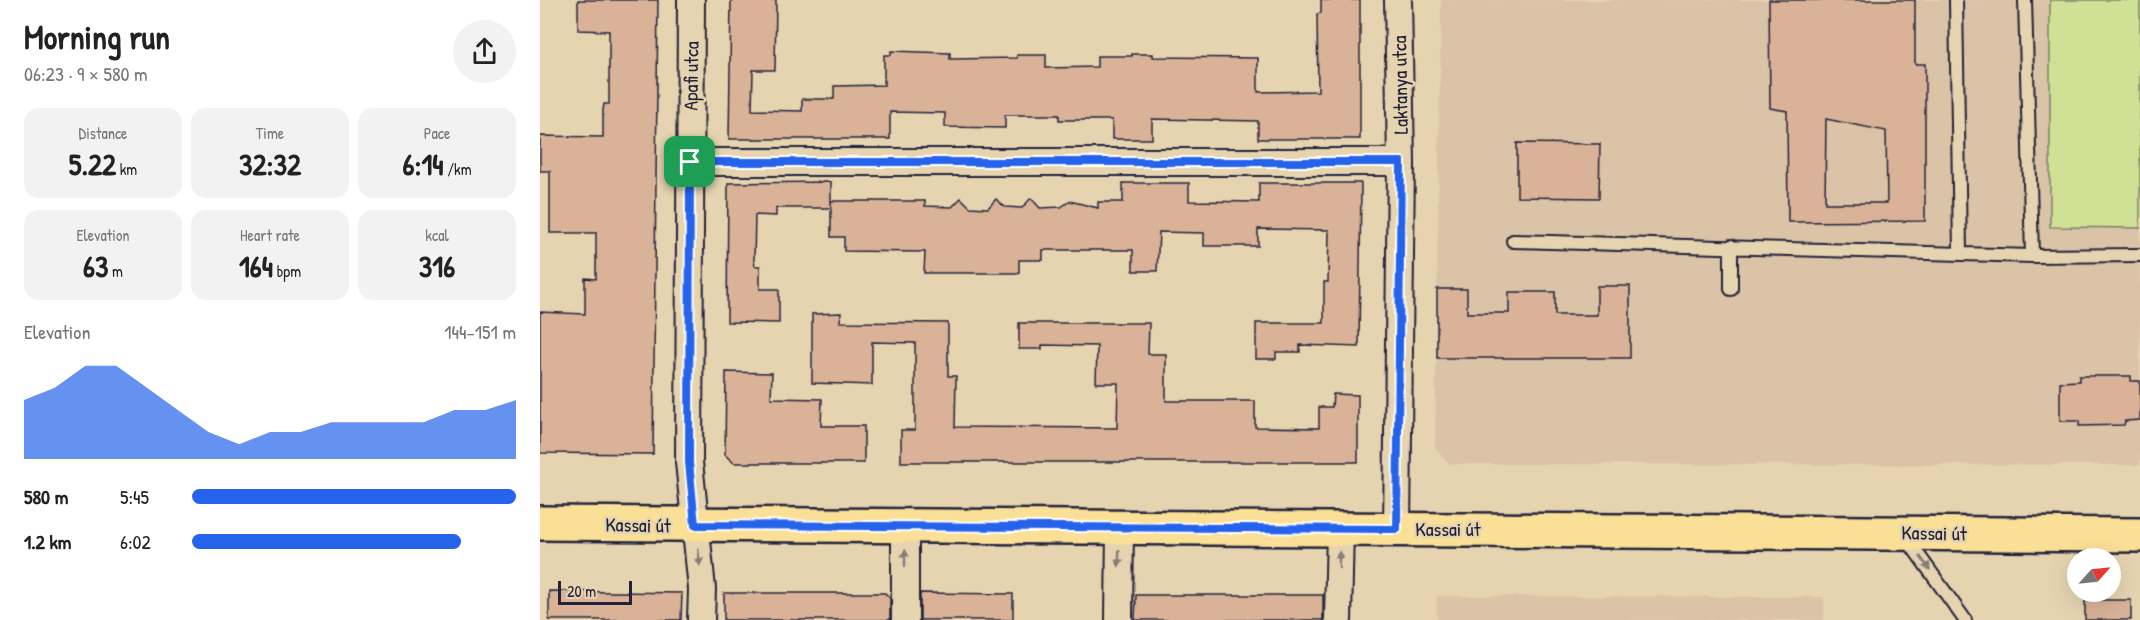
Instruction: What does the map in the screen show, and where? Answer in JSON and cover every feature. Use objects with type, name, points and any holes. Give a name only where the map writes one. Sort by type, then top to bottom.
[{"type":"main road","name":"Kassai út","points":[[540,523],[2140,535]]},
{"type":"street","name":"Apafi utca","points":[[692,0],[689,462],[702,589],[701,620]]},
{"type":"street","name":"Laktanya utca","points":[[1397,529],[1401,162],[1398,0]]},
{"type":"street","points":[[690,162],[1401,162]]},
{"type":"street","points":[[905,526],[905,620]]},
{"type":"street","points":[[1119,620],[1120,526]]},
{"type":"street","points":[[1338,620],[1340,529]]},
{"type":"lane","points":[[1956,0],[1960,252]]},
{"type":"lane","points":[[2025,0],[2032,256]]},
{"type":"lane","points":[[1514,241],[1960,252],[2032,256],[2140,255]]},
{"type":"lane","points":[[1731,246],[1731,290]]},
{"type":"lane","points":[[1903,533],[1965,620]]},
{"type":"shaded area","points":[[1441,0],[2140,0],[2140,465],[1449,464],[1435,447]]},
{"type":"shaded area","points":[[1437,596],[1824,597],[1824,620],[1437,620]]},
{"type":"green space","points":[[2050,0],[2140,0],[2140,228],[2050,227]]},
{"type":"building","points":[[578,0],[658,0],[653,454],[540,453],[540,312],[585,314],[585,278],[596,279],[596,233],[550,233],[550,171],[540,171],[540,136],[603,137],[604,104],[609,104],[609,31],[578,30]]},
{"type":"building","points":[[731,0],[776,0],[775,70],[753,70],[752,110],[802,111],[802,99],[834,99],[834,86],[884,85],[884,55],[891,55],[891,51],[950,53],[950,59],[1046,55],[1046,68],[1097,67],[1097,56],[1132,56],[1132,54],[1153,54],[1153,57],[1258,58],[1258,92],[1318,91],[1317,14],[1321,13],[1321,0],[1360,0],[1360,139],[1258,139],[1258,121],[1152,119],[1152,139],[1112,139],[1112,120],[1059,120],[1059,115],[1005,115],[1005,128],[945,127],[945,113],[890,112],[890,139],[729,139]]},
{"type":"building","points":[[1769,0],[1915,0],[1915,64],[1925,64],[1925,221],[1788,222],[1787,111],[1770,108]],"holes":[[[1826,119],[1886,131],[1887,203],[1825,203]]]},
{"type":"building","points":[[1517,143],[1600,144],[1599,198],[1517,197]]},
{"type":"building","points":[[831,182],[831,208],[776,208],[776,216],[755,215],[754,261],[755,266],[760,266],[760,289],[779,289],[779,323],[727,322],[728,183]]},
{"type":"building","points":[[1123,183],[1189,183],[1189,201],[1259,202],[1259,183],[1361,183],[1359,347],[1300,345],[1300,352],[1276,352],[1276,359],[1256,359],[1256,323],[1324,323],[1324,282],[1328,282],[1329,230],[1258,229],[1258,246],[1204,246],[1204,233],[1159,232],[1157,271],[1133,271],[1133,250],[1043,250],[1043,260],[1019,260],[1019,273],[924,273],[925,252],[844,251],[844,237],[831,237],[831,201],[925,201],[925,206],[952,207],[961,198],[970,207],[988,208],[996,199],[1005,207],[1022,208],[1031,198],[1040,208],[1061,207],[1070,201],[1098,208],[1098,202],[1123,202]]},
{"type":"building","points":[[1597,286],[1630,286],[1630,358],[1437,358],[1437,289],[1467,289],[1467,313],[1509,313],[1509,292],[1555,292],[1555,315],[1597,315]]},
{"type":"building","points":[[841,313],[840,322],[948,323],[948,376],[956,376],[955,427],[1117,428],[1118,383],[1096,383],[1097,346],[1042,345],[1042,349],[1019,349],[1019,323],[1149,323],[1148,354],[1166,354],[1166,401],[1255,401],[1255,427],[1319,428],[1319,407],[1332,407],[1333,394],[1358,395],[1358,462],[901,462],[901,430],[915,430],[915,343],[872,342],[872,385],[812,383],[812,314]]},
{"type":"building","points":[[726,372],[772,373],[771,398],[822,399],[821,426],[864,426],[864,463],[734,463],[725,455]]},
{"type":"building","points":[[2079,376],[2131,376],[2131,381],[2140,381],[2140,420],[2125,421],[2124,425],[2079,426],[2079,421],[2060,421],[2060,382],[2079,381]]},
{"type":"building","points":[[549,591],[682,593],[681,620],[549,620]]},
{"type":"building","points":[[724,593],[885,593],[890,598],[890,620],[724,620]]},
{"type":"building","points":[[920,593],[1013,594],[1013,620],[920,620]]},
{"type":"building","points":[[1136,595],[1323,595],[1323,620],[1135,620]]},
{"type":"building","points":[[2131,600],[2131,620],[2085,620],[2085,602]]},
{"type":"route","points":[[690,162],[1401,162],[1397,529],[695,525],[689,462],[690,162]]}]
